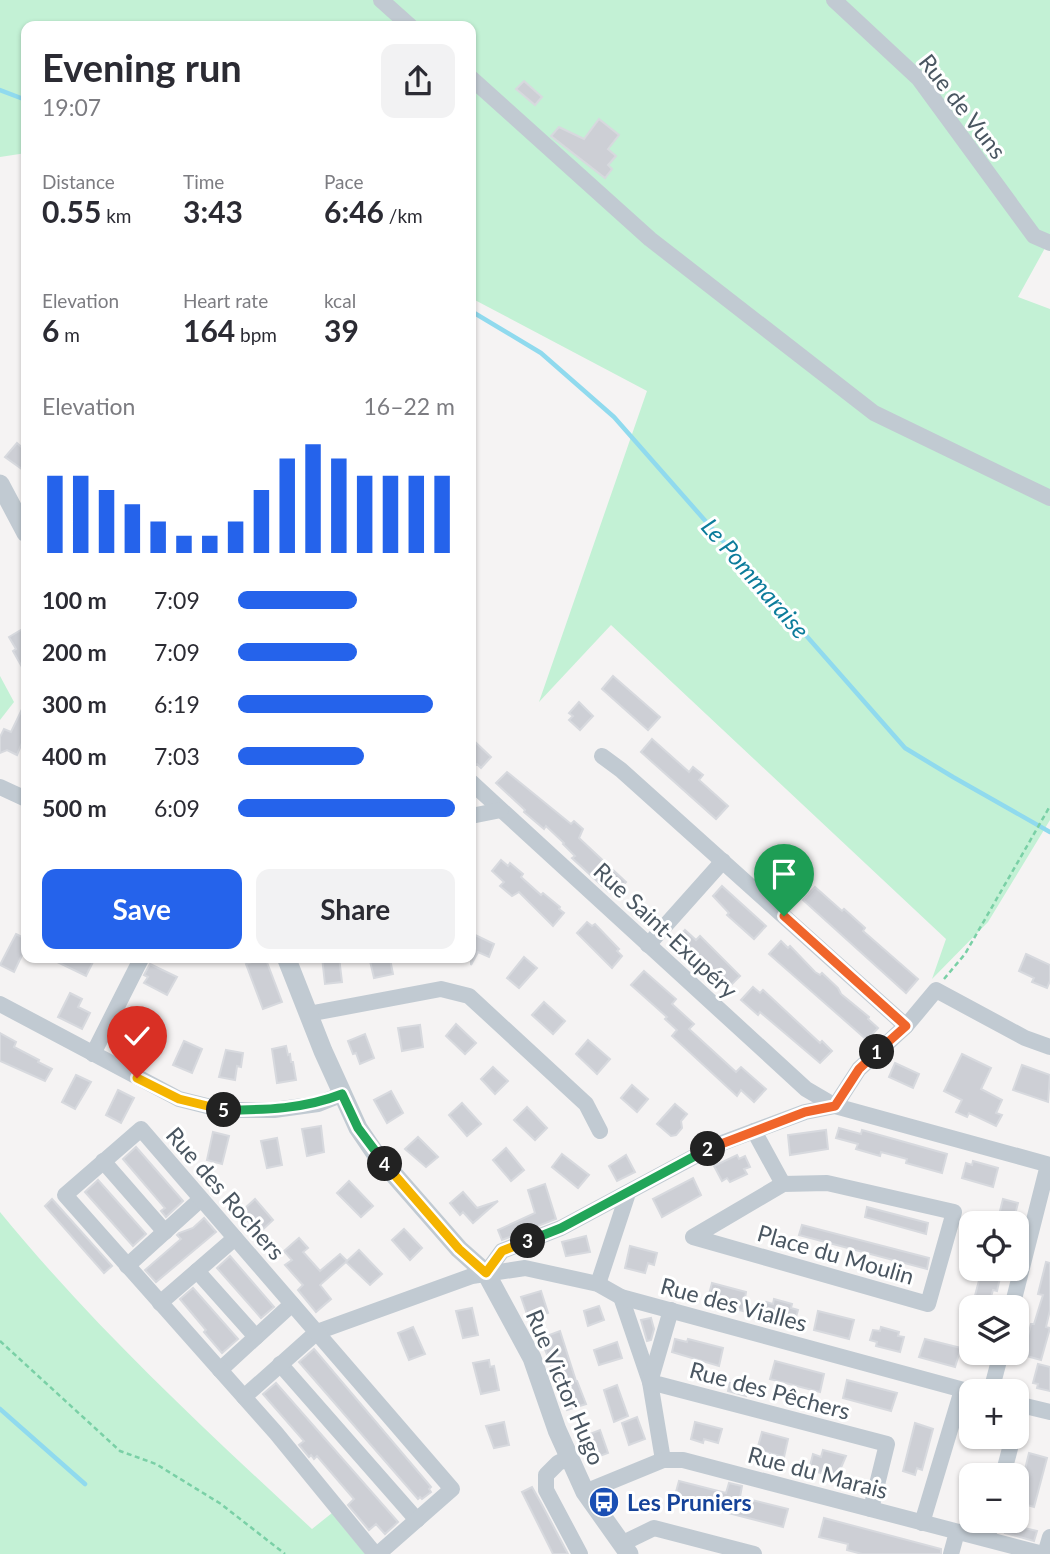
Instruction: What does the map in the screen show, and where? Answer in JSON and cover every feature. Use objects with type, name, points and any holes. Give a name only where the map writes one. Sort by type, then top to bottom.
[{"type":"street","points":[[381,0],[404,21]]},
{"type":"street","name":"Rue de Vuns","points":[[834,0],[919,79],[1034,236],[1050,243]]},
{"type":"street","points":[[476,82],[650,239],[874,413],[1050,498]]},
{"type":"street","points":[[0,484],[21,519]]},
{"type":"street","points":[[602,756],[621,770],[906,1026]]},
{"type":"street","points":[[0,787],[21,797]]},
{"type":"street","name":"Rue Saint-Exupéry","points":[[476,787],[806,1089],[835,1106]]},
{"type":"street","points":[[476,815],[501,810]]},
{"type":"street","points":[[649,945],[723,861]]},
{"type":"street","points":[[93,1054],[139,963]]},
{"type":"street","name":"Rue Victor Hugo","points":[[288,963],[358,1128],[375,1153],[459,1249],[486,1273],[532,1358],[557,1430],[585,1492],[625,1549]]},
{"type":"street","points":[[308,1014],[441,989],[469,996],[586,1104],[600,1131]]},
{"type":"street","points":[[835,1106],[859,1069],[906,1026],[936,990],[1025,1038],[1050,1047]]},
{"type":"street","points":[[0,1004],[179,1099],[223,1110],[274,1110],[318,1104],[342,1094]]},
{"type":"street","points":[[486,1273],[502,1251],[561,1228],[714,1146],[805,1112],[835,1106],[1049,1165],[1016,1295]]},
{"type":"street","name":"Rue des Rochers","points":[[141,1129],[452,1489],[377,1554],[244,1397],[65,1195],[103,1161],[141,1129]]},
{"type":"street","points":[[754,1130],[783,1184]]},
{"type":"street","points":[[103,1161],[165,1232]]},
{"type":"street","name":"Place du Moulin","points":[[783,1184],[827,1184],[954,1212],[928,1304],[693,1237],[783,1184]]},
{"type":"street","points":[[598,1284],[628,1193]]},
{"type":"street","points":[[127,1266],[201,1199]]},
{"type":"street","points":[[160,1303],[235,1238]]},
{"type":"street","name":"Rue des Vialles","points":[[317,1332],[471,1276],[525,1268],[598,1284],[621,1297],[959,1389]]},
{"type":"street","points":[[197,1271],[256,1337]]},
{"type":"street","points":[[621,1297],[650,1382],[663,1460]]},
{"type":"street","points":[[220,1370],[292,1304]]},
{"type":"street","points":[[650,1382],[671,1310]]},
{"type":"street","points":[[244,1397],[317,1332]]},
{"type":"street","points":[[280,1364],[416,1520]]},
{"type":"street","name":"Rue des Pêchers","points":[[650,1382],[887,1444],[871,1509]]},
{"type":"street","points":[[1029,1407],[1050,1412]]},
{"type":"street","points":[[922,1523],[959,1414]]},
{"type":"street","points":[[569,1457],[546,1475],[546,1490],[580,1554]]},
{"type":"street","name":"Rue du Marais","points":[[585,1492],[663,1460],[683,1460],[1044,1554]]},
{"type":"street","points":[[625,1549],[654,1528],[754,1554]]},
{"type":"street","points":[[951,1554],[957,1532]]},
{"type":"street","points":[[987,1539],[989,1533]]},
{"type":"street","points":[[1044,1554],[1050,1537]]},
{"type":"path","points":[[936,990],[965,954],[1050,806]]},
{"type":"path","points":[[0,1341],[120,1451],[156,1464],[221,1504],[285,1554]]},
{"type":"green space","points":[[0,0],[1050,0],[1050,239],[1018,297],[1050,309],[1050,820],[988,922],[932,979],[946,939],[611,625],[539,702],[647,391],[476,301],[476,21],[21,21],[21,154],[0,157]]},
{"type":"green space","points":[[0,676],[14,702],[0,720]]},
{"type":"green space","points":[[0,1212],[111,1336],[230,1453],[312,1529],[332,1513],[365,1554],[0,1554]]},
{"type":"building","points":[[524,81],[542,97],[535,105],[516,89]]},
{"type":"building","points":[[599,119],[619,135],[608,149],[616,156],[608,165],[612,169],[605,178],[551,136],[559,127],[584,139]]},
{"type":"building","points":[[17,443],[21,447],[21,468],[5,457]]},
{"type":"building","points":[[21,630],[21,665],[13,651],[16,649],[9,637]]},
{"type":"building","points":[[613,676],[660,717],[648,730],[602,689]]},
{"type":"building","points":[[579,702],[593,716],[580,730],[569,720],[573,716],[569,713]]},
{"type":"building","points":[[21,711],[21,745],[17,755],[7,750],[0,753],[0,737],[4,729],[11,732]]},
{"type":"building","points":[[652,739],[689,772],[693,767],[703,775],[699,780],[728,806],[716,819],[641,752]]},
{"type":"building","points":[[476,743],[491,757],[481,768],[477,764]]},
{"type":"building","points":[[507,772],[571,824],[574,821],[583,829],[579,838],[626,882],[616,893],[611,888],[608,891],[572,858],[575,856],[564,843],[546,826],[544,829],[524,812],[525,810],[496,783]]},
{"type":"building","points":[[776,852],[796,870],[784,883],[764,865]]},
{"type":"building","points":[[501,860],[508,866],[510,863],[541,895],[543,893],[560,907],[564,913],[553,926],[519,892],[512,896],[500,886],[504,882],[492,871]]},
{"type":"building","points":[[722,886],[766,926],[754,939],[727,915],[729,913],[713,896]]},
{"type":"building","points":[[815,887],[842,911],[844,909],[865,928],[863,931],[918,979],[906,993],[803,900]]},
{"type":"building","points":[[587,922],[592,926],[595,924],[619,949],[617,951],[622,956],[612,968],[577,933]]},
{"type":"building","points":[[685,930],[696,940],[700,936],[740,976],[728,988],[715,977],[712,980],[673,943]]},
{"type":"building","points":[[16,934],[21,936],[21,957],[14,972],[0,965]]},
{"type":"building","points":[[476,935],[494,944],[489,957],[478,952],[476,956]]},
{"type":"building","points":[[781,941],[788,948],[790,946],[815,972],[820,975],[822,973],[841,994],[869,1017],[878,1028],[867,1040],[769,954]]},
{"type":"building","points":[[1026,954],[1050,965],[1047,988],[1032,982],[1034,978],[1019,971]]},
{"type":"building","points":[[524,957],[537,968],[519,988],[507,978]]},
{"type":"building","points":[[59,963],[92,963],[86,976]]},
{"type":"building","points":[[267,963],[282,1002],[263,1009],[246,964]]},
{"type":"building","points":[[323,963],[340,963],[342,982],[325,984]]},
{"type":"building","points":[[370,963],[391,963],[393,974],[374,978]]},
{"type":"building","points":[[150,964],[177,977],[167,995],[144,983],[148,977],[144,975]]},
{"type":"building","points":[[644,971],[676,999],[672,1004],[694,1024],[689,1029],[736,1072],[741,1067],[766,1089],[754,1102],[741,1090],[737,1096],[672,1036],[677,1030],[665,1019],[667,1017],[631,985]]},
{"type":"building","points":[[753,987],[760,993],[763,990],[832,1051],[820,1063],[760,1012],[758,1015],[741,1000]]},
{"type":"building","points":[[70,993],[82,999],[78,1007],[90,1013],[82,1029],[58,1017]]},
{"type":"building","points":[[544,1002],[565,1021],[553,1034],[532,1015]]},
{"type":"building","points":[[131,1016],[163,1030],[155,1047],[123,1032]]},
{"type":"building","points":[[456,1024],[476,1043],[465,1054],[446,1036]]},
{"type":"building","points":[[420,1025],[423,1047],[402,1051],[398,1028]]},
{"type":"building","points":[[0,1033],[16,1042],[14,1047],[52,1069],[45,1081],[0,1061]]},
{"type":"building","points":[[365,1034],[374,1058],[360,1064],[348,1041]]},
{"type":"building","points":[[588,1040],[610,1059],[597,1074],[576,1054]]},
{"type":"building","points":[[184,1041],[202,1049],[192,1073],[173,1065]]},
{"type":"building","points":[[286,1046],[293,1062],[296,1080],[277,1083],[272,1049]]},
{"type":"building","points":[[226,1050],[243,1053],[235,1080],[219,1077]]},
{"type":"building","points":[[962,1054],[991,1068],[981,1089],[1002,1100],[996,1113],[1002,1115],[996,1126],[969,1113],[967,1117],[956,1112],[962,1100],[944,1091]]},
{"type":"building","points":[[895,1063],[919,1074],[913,1088],[889,1077]]},
{"type":"building","points":[[1022,1065],[1050,1075],[1048,1102],[1013,1090]]},
{"type":"building","points":[[493,1067],[508,1081],[495,1094],[481,1079]]},
{"type":"building","points":[[76,1075],[91,1082],[75,1109],[62,1102]]},
{"type":"building","points":[[632,1085],[648,1099],[637,1112],[621,1098]]},
{"type":"building","points":[[118,1090],[134,1098],[121,1123],[106,1115]]},
{"type":"building","points":[[391,1091],[403,1113],[387,1123],[374,1100]]},
{"type":"building","points":[[462,1103],[481,1124],[467,1136],[449,1115]]},
{"type":"building","points":[[675,1104],[687,1114],[681,1121],[682,1128],[676,1135],[671,1136],[657,1124]]},
{"type":"building","points":[[527,1107],[547,1128],[535,1140],[514,1120]]},
{"type":"building","points":[[321,1126],[324,1152],[307,1156],[302,1129]]},
{"type":"building","points":[[839,1128],[861,1134],[862,1130],[947,1154],[942,1173],[906,1163],[907,1159],[881,1152],[880,1156],[856,1149],[858,1144],[836,1138]]},
{"type":"building","points":[[826,1130],[828,1149],[790,1155],[788,1135]]},
{"type":"building","points":[[213,1132],[229,1136],[222,1164],[207,1160]]},
{"type":"building","points":[[418,1137],[438,1157],[426,1167],[405,1149]]},
{"type":"building","points":[[277,1138],[282,1165],[267,1168],[261,1141]]},
{"type":"building","points":[[136,1147],[183,1201],[166,1217],[161,1211],[165,1208],[123,1159]]},
{"type":"building","points":[[506,1148],[524,1170],[511,1181],[493,1160]]},
{"type":"building","points":[[562,1154],[589,1175],[578,1188],[552,1167]]},
{"type":"building","points":[[626,1155],[635,1172],[617,1181],[609,1166]]},
{"type":"building","points":[[737,1155],[739,1159],[745,1156],[750,1167],[744,1169],[747,1174],[730,1182],[727,1178],[722,1181],[714,1166]]},
{"type":"building","points":[[973,1161],[998,1168],[993,1187],[962,1178],[966,1163],[972,1165]]},
{"type":"building","points":[[693,1178],[701,1195],[662,1217],[653,1199]]},
{"type":"building","points":[[98,1180],[146,1234],[133,1246],[85,1192]]},
{"type":"building","points":[[349,1181],[373,1206],[361,1217],[337,1193]]},
{"type":"building","points":[[545,1184],[556,1219],[502,1240],[498,1230],[535,1213],[528,1190]]},
{"type":"building","points":[[463,1192],[477,1208],[498,1201],[473,1223],[463,1212],[460,1215],[450,1203]]},
{"type":"building","points":[[52,1199],[112,1266],[104,1273],[45,1206]]},
{"type":"building","points":[[255,1199],[273,1220],[259,1233],[245,1218],[249,1215],[244,1209]]},
{"type":"building","points":[[1003,1199],[1018,1203],[1016,1211],[1000,1211]]},
{"type":"building","points":[[867,1207],[928,1223],[926,1234],[865,1217]]},
{"type":"building","points":[[204,1218],[216,1232],[156,1282],[145,1270],[181,1239],[177,1235],[179,1233],[193,1228]]},
{"type":"building","points":[[802,1225],[929,1258],[927,1269],[799,1235]]},
{"type":"building","points":[[404,1229],[422,1248],[410,1260],[392,1240]]},
{"type":"building","points":[[586,1236],[590,1252],[566,1256],[562,1242]]},
{"type":"building","points":[[299,1238],[308,1248],[303,1252],[320,1271],[340,1254],[347,1261],[320,1285],[331,1299],[316,1312],[298,1290],[303,1285],[285,1265],[292,1260],[284,1251]]},
{"type":"building","points":[[630,1246],[657,1253],[654,1265],[648,1263],[645,1273],[625,1268]]},
{"type":"building","points":[[359,1250],[382,1274],[370,1285],[346,1262]]},
{"type":"building","points":[[230,1256],[274,1307],[261,1318],[217,1268]]},
{"type":"building","points":[[1046,1262],[1050,1263],[1050,1310],[1046,1327],[1050,1328],[1041,1360],[1029,1357],[1029,1332],[1043,1295],[1038,1294]]},
{"type":"building","points":[[979,1281],[999,1281],[997,1291],[993,1290],[992,1295],[975,1295]]},
{"type":"building","points":[[712,1283],[746,1292],[743,1311],[707,1302]]},
{"type":"building","points":[[193,1288],[238,1339],[222,1353],[180,1299]]},
{"type":"building","points":[[541,1291],[548,1313],[529,1320],[521,1297]]},
{"type":"building","points":[[774,1299],[792,1304],[791,1308],[798,1310],[794,1324],[769,1318],[770,1315],[763,1313],[766,1302],[773,1304]]},
{"type":"building","points":[[599,1306],[604,1320],[588,1326],[584,1311]]},
{"type":"building","points":[[472,1308],[478,1335],[463,1338],[456,1311]]},
{"type":"building","points":[[818,1311],[854,1320],[849,1339],[814,1330]]},
{"type":"building","points":[[651,1318],[654,1329],[651,1340],[647,1341],[641,1320]]},
{"type":"building","points":[[413,1327],[425,1354],[409,1360],[398,1333]]},
{"type":"building","points":[[881,1327],[899,1332],[898,1336],[904,1337],[900,1352],[876,1346],[877,1342],[870,1340],[873,1330],[880,1331]]},
{"type":"building","points":[[560,1331],[586,1404],[567,1410],[541,1338]]},
{"type":"building","points":[[675,1339],[687,1342],[688,1339],[723,1348],[719,1366],[672,1352]]},
{"type":"building","points":[[925,1339],[959,1348],[955,1367],[919,1357]]},
{"type":"building","points":[[617,1342],[622,1358],[599,1365],[594,1350]]},
{"type":"building","points":[[314,1349],[431,1487],[431,1492],[422,1499],[418,1499],[299,1362]]},
{"type":"building","points":[[489,1360],[490,1367],[494,1366],[499,1390],[481,1394],[473,1363]]},
{"type":"building","points":[[775,1361],[824,1374],[820,1392],[770,1379]]},
{"type":"building","points":[[1038,1364],[1050,1367],[1050,1391],[1037,1388],[1038,1384],[1033,1383]]},
{"type":"building","points":[[847,1380],[897,1393],[891,1411],[843,1398]]},
{"type":"building","points":[[276,1383],[398,1522],[385,1534],[376,1524],[369,1530],[348,1505],[354,1499],[317,1456],[314,1459],[311,1455],[309,1457],[299,1445],[304,1441],[263,1394]]},
{"type":"building","points":[[730,1383],[748,1387],[746,1396],[728,1391]]},
{"type":"building","points":[[617,1385],[628,1416],[614,1422],[604,1390]]},
{"type":"building","points":[[637,1417],[645,1439],[629,1445],[622,1423]]},
{"type":"building","points":[[504,1422],[509,1445],[494,1448],[486,1426]]},
{"type":"building","points":[[695,1422],[722,1429],[718,1443],[704,1439],[703,1443],[691,1439]]},
{"type":"building","points":[[915,1423],[933,1429],[922,1470],[917,1468],[915,1475],[903,1471]]},
{"type":"building","points":[[600,1430],[608,1453],[589,1460],[582,1437]]},
{"type":"building","points":[[762,1432],[788,1439],[784,1457],[757,1450]]},
{"type":"building","points":[[823,1450],[846,1456],[837,1477],[809,1470],[813,1454],[821,1457]]},
{"type":"building","points":[[1029,1453],[1047,1458],[1034,1507],[1029,1506],[1029,1463],[1027,1463]]},
{"type":"building","points":[[679,1481],[726,1493],[729,1483],[742,1486],[740,1497],[788,1509],[783,1527],[674,1499]]},
{"type":"building","points":[[532,1487],[568,1554],[553,1554],[522,1492]]},
{"type":"building","points":[[824,1518],[941,1549],[941,1554],[862,1554],[847,1550],[848,1544],[819,1537]]},
{"type":"building","points":[[1029,1529],[1037,1531],[1034,1541],[1005,1533],[1029,1533]]},
{"type":"waterway","name":"Le Pommaraise","points":[[0,90],[21,98]]},
{"type":"waterway","name":"Le Pommaraise","points":[[476,314],[541,353],[614,417],[905,748],[1050,832]]},
{"type":"waterway","points":[[0,1409],[85,1484]]},
{"type":"place","name":"Les Pruniers","points":[[604,1502]]},
{"type":"route","points":[[137,1078],[179,1099],[223,1110],[274,1110],[318,1104],[342,1094],[358,1128],[375,1153],[459,1249],[486,1273],[502,1251],[561,1228],[714,1146],[805,1112],[835,1106],[859,1069],[906,1026],[784,916]]}]
